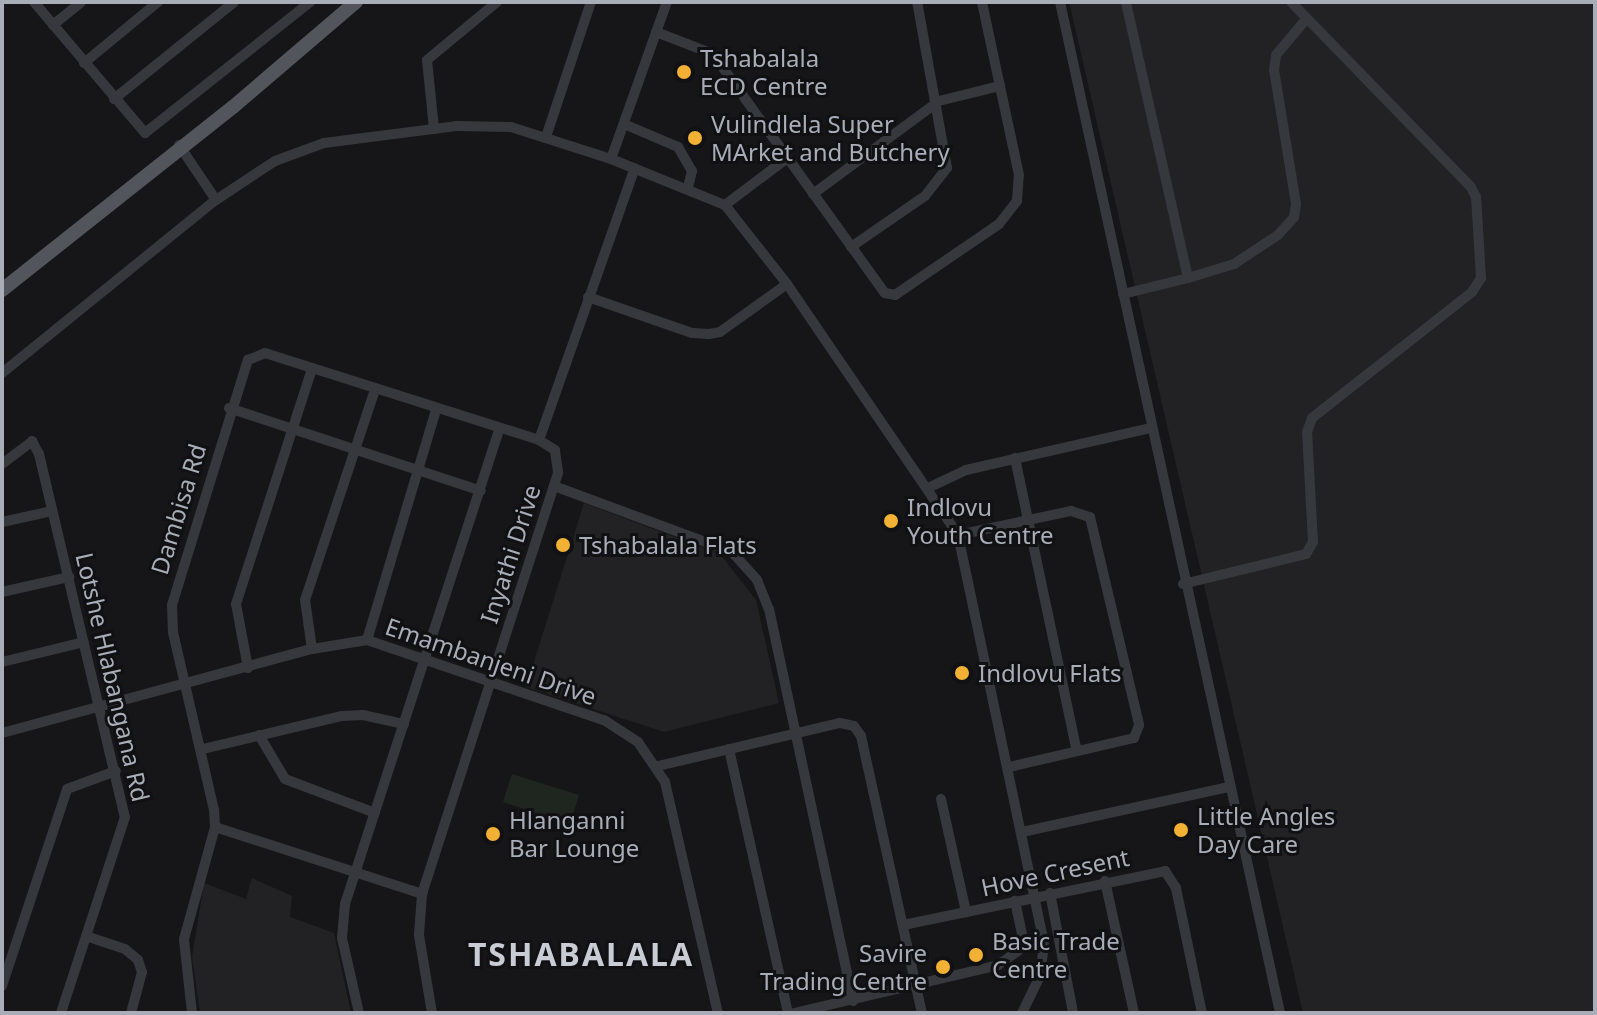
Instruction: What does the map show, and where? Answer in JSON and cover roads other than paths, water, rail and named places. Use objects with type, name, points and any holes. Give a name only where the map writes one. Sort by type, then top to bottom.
[{"type":"main road","points":[[2,290],[356,2]]},
{"type":"street","points":[[34,2],[114,99],[147,133],[305,4]]},
{"type":"street","points":[[53,25],[81,2]]},
{"type":"street","points":[[84,63],[158,2]]},
{"type":"street","points":[[114,99],[234,2]]},
{"type":"street","points":[[434,129],[427,60],[497,2]]},
{"type":"street","points":[[546,137],[591,2]]},
{"type":"street","points":[[611,159],[667,2]]},
{"type":"street","points":[[851,247],[943,178],[948,157],[917,2]]},
{"type":"street","points":[[656,32],[713,54],[885,293],[895,295],[1009,214],[1017,201],[1019,175],[982,2]]},
{"type":"street","points":[[1060,2],[1183,584],[1280,1013]]},
{"type":"street","points":[[1126,2],[1188,278]]},
{"type":"street","points":[[1183,584],[1306,554],[1313,542],[1307,432],[1312,418],[1472,292],[1481,278],[1476,197],[1471,187],[1291,2]]},
{"type":"street","points":[[1123,294],[1188,278],[1248,256],[1294,217],[1296,204],[1274,70],[1276,55],[1307,18]]},
{"type":"street","points":[[813,194],[939,101],[1000,86]]},
{"type":"street","points":[[624,124],[678,147],[692,171],[688,187]]},
{"type":"street","points":[[2,373],[216,200],[275,161],[308,147],[434,129],[496,125],[546,137],[611,159],[688,187],[725,205],[787,284],[958,535],[1009,767],[1044,957],[1034,994],[1022,1013]]},
{"type":"street","points":[[180,146],[216,200]]},
{"type":"street","points":[[725,205],[786,159]]},
{"type":"street","points":[[248,668],[236,604],[312,368],[436,410],[539,440],[635,168]]},
{"type":"street","points":[[588,297],[692,333],[709,334],[720,332],[787,284]]},
{"type":"street","name":"Dambisa Rd","points":[[215,827],[203,749],[186,685],[172,605],[229,408],[244,368],[257,353],[312,368]]},
{"type":"street","points":[[312,649],[305,600],[375,389]]},
{"type":"street","points":[[229,408],[416,473],[481,491]]},
{"type":"street","points":[[367,640],[436,410]]},
{"type":"street","points":[[928,488],[955,474],[1151,428]]},
{"type":"street","points":[[359,1013],[341,921],[499,429]]},
{"type":"street","name":"Inyathi Drive","points":[[432,1013],[419,935],[422,894],[554,486],[559,460],[539,440]]},
{"type":"street","name":"Lotshe Hlabangana Rd","points":[[2,464],[32,441],[101,705],[125,817],[61,1013]]},
{"type":"street","points":[[1015,458],[1077,751]]},
{"type":"street","points":[[554,486],[703,538],[742,561],[765,594],[853,1001]]},
{"type":"street","points":[[958,535],[1080,510],[1090,517],[1136,709],[1140,729],[1134,738],[1009,767]]},
{"type":"street","points":[[2,522],[52,511]]},
{"type":"street","points":[[2,592],[69,577]]},
{"type":"street","name":"Emambanjeni Drive","points":[[2,733],[312,649],[367,640],[621,728],[658,766],[670,797],[718,1013]]},
{"type":"street","points":[[2,662],[84,642]]},
{"type":"street","points":[[203,749],[342,716],[363,715],[404,724]]},
{"type":"street","points":[[658,766],[840,723],[858,730],[922,1013]]},
{"type":"street","points":[[259,735],[285,779],[375,813]]},
{"type":"street","points":[[729,749],[791,1013],[916,988],[928,980],[998,965],[1018,951],[1022,934],[1015,901]]},
{"type":"street","points":[[2,986],[67,789],[116,771]]},
{"type":"street","points":[[1022,832],[1228,787]]},
{"type":"street","points":[[941,799],[966,912]]},
{"type":"street","points":[[192,1013],[184,939],[215,827],[422,894]]},
{"type":"street","name":"Hove Cresent","points":[[903,925],[1155,871],[1172,877],[1202,1013]]},
{"type":"street","points":[[1105,881],[1134,1013]]},
{"type":"street","points":[[1050,893],[1073,1013]]},
{"type":"street","points":[[86,936],[125,949],[138,960],[142,972],[131,1013]]},
{"type":"place","name":"Tshabalala ECD Centre","points":[[684,72]]},
{"type":"place","name":"Vulindlela Super MArket and Butchery","points":[[695,138]]},
{"type":"place","name":"Indlovu Youth Centre","points":[[891,521]]},
{"type":"place","name":"Tshabalala Flats","points":[[563,545]]},
{"type":"place","name":"Indlovu Flats","points":[[962,673]]},
{"type":"place","name":"Little Angles Day Care","points":[[1181,830]]},
{"type":"place","name":"Hlanganni Bar Lounge","points":[[493,834]]},
{"type":"place","name":"Basic Trade Centre","points":[[976,955]]},
{"type":"place","name":"Savire Trading Centre","points":[[943,967]]},
{"type":"district","name":"TSHABALALA","points":[[581,954]]}]
